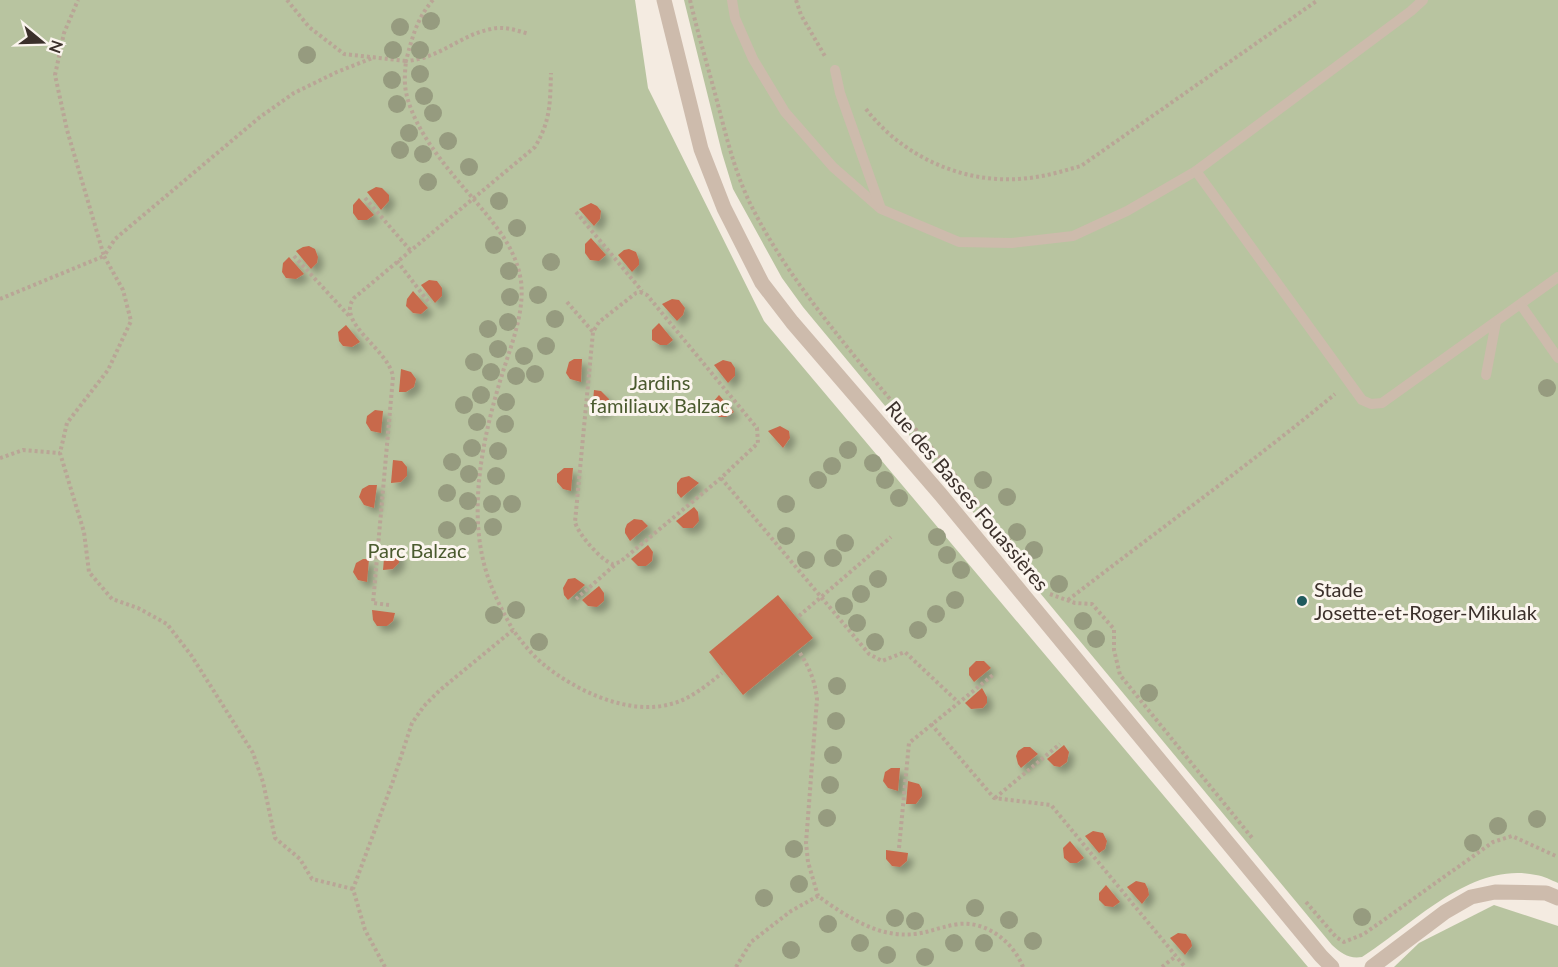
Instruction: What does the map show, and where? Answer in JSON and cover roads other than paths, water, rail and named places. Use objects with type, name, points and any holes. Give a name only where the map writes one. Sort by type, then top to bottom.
[{"type":"street","name":"Rue des Basses Fouassières","points":[[664,0],[701,149],[724,208],[762,283],[792,322],[941,495],[1313,947],[1332,967]]},
{"type":"street","points":[[1372,967],[1445,912],[1471,897],[1496,892],[1546,893],[1558,898]]},
{"type":"lane","points":[[732,0],[735,18],[753,59],[785,112],[833,167],[881,209],[959,242],[1012,243],[1073,236],[1126,211],[1196,171],[1423,0]]},
{"type":"lane","points":[[835,70],[840,93],[881,209]]},
{"type":"lane","points":[[1196,171],[1349,383],[1362,400],[1371,404],[1382,403],[1558,277]]},
{"type":"lane","points":[[1521,304],[1558,358]]},
{"type":"lane","points":[[1486,375],[1496,322]]},
{"type":"place","name":"Stade Josette-et-Roger-Mikulak","points":[[1302,601]]},
{"type":"park label","name":"Jardins familiaux Balzac","points":[[660,394]]},
{"type":"park label","name":"Parc Balzac","points":[[417,551]]}]
